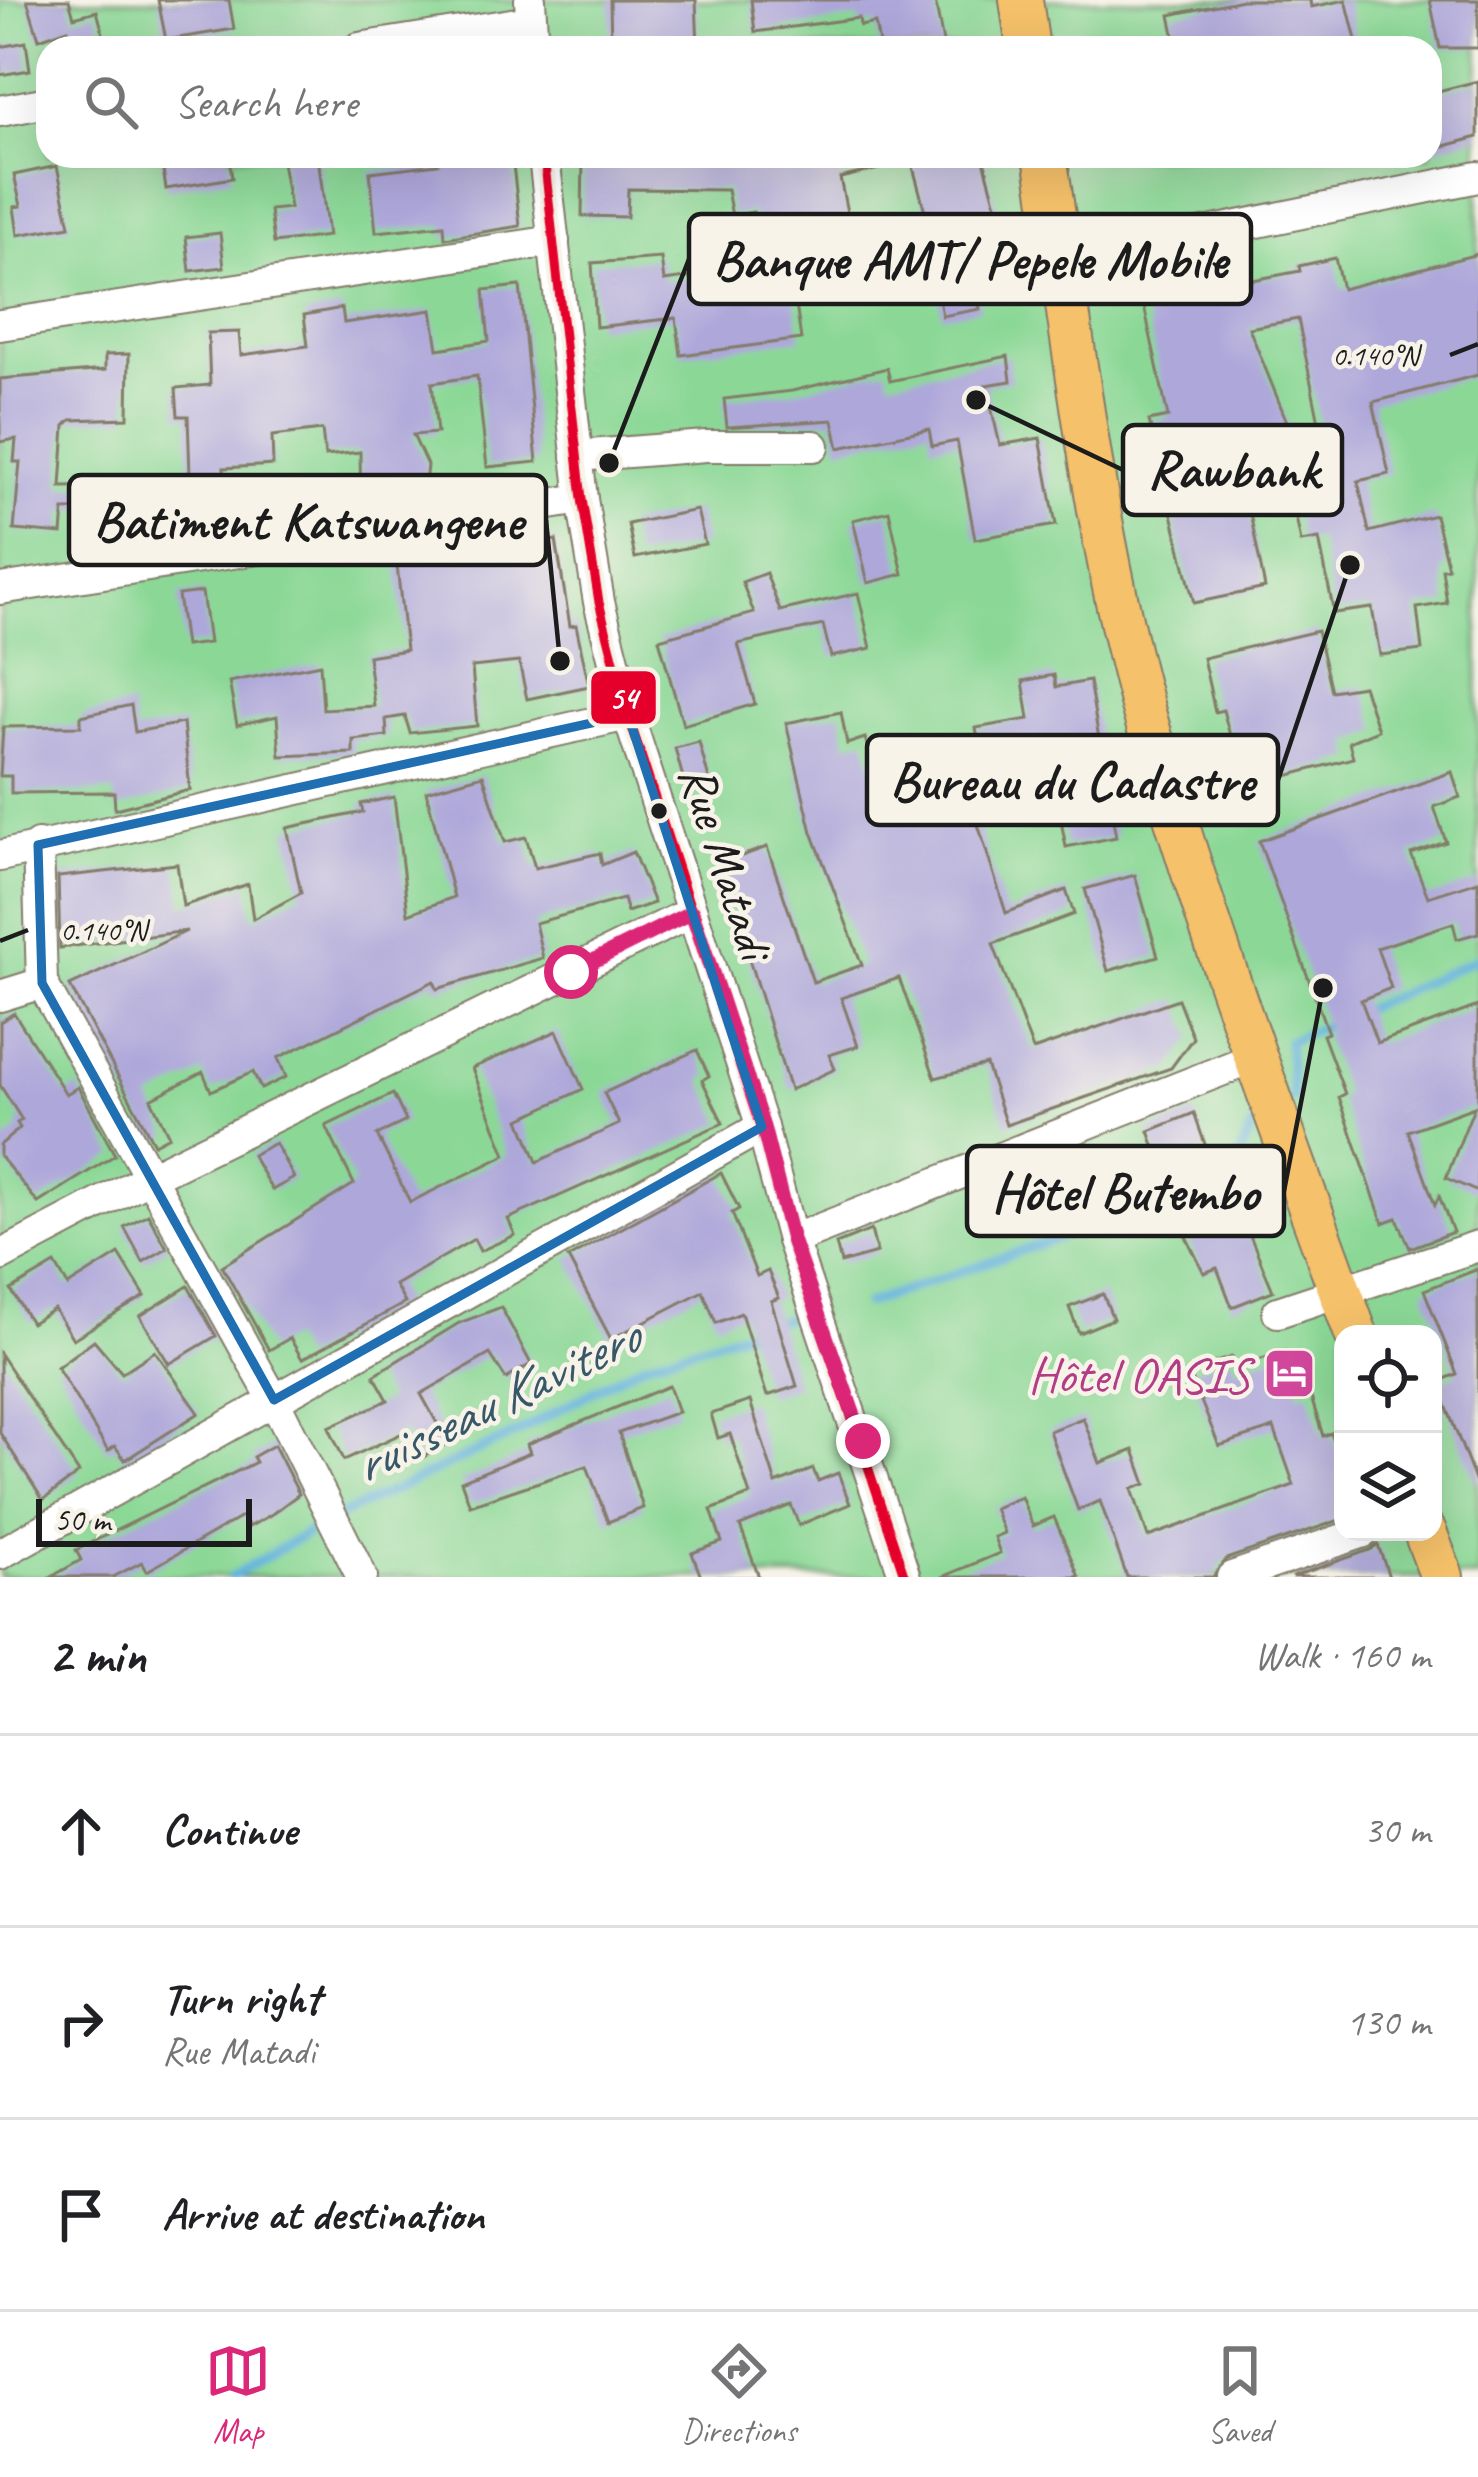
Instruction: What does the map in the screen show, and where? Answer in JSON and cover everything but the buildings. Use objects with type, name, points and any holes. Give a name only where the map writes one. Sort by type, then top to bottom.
[{"type":"highway","points":[[1021,0],[1026,36]]},
{"type":"highway","points":[[1047,168],[1093,472],[1149,728],[1256,1057],[1349,1314]]},
{"type":"highway","points":[[1428,1541],[1442,1577]]},
{"type":"street","points":[[442,36],[531,23]]},
{"type":"street","points":[[0,110],[36,104]]},
{"type":"street","name":"Rue Matadi","points":[[545,168],[582,499],[599,602],[628,715],[763,1127],[792,1240],[905,1577]]},
{"type":"street","points":[[1062,262],[1478,178]]},
{"type":"street","points":[[0,325],[554,241]]},
{"type":"street","points":[[578,456],[706,446],[814,446]]},
{"type":"street","points":[[0,590],[582,499]]},
{"type":"street","points":[[0,856],[628,715]]},
{"type":"street","points":[[38,845],[42,983],[274,1400],[362,1577]]},
{"type":"street","points":[[0,1256],[148,1178],[692,912]]},
{"type":"street","points":[[0,996],[42,983]]},
{"type":"street","points":[[792,1240],[1256,1057]]},
{"type":"street","points":[[0,1554],[763,1127]]},
{"type":"street","points":[[1278,1312],[1349,1314],[1478,1246]]},
{"type":"street","points":[[1232,1577],[1338,1541]]},
{"type":"highlighted area","points":[[628,715],[762,1127],[274,1400],[42,983],[38,845]]},
{"type":"green space","points":[[0,0],[1478,0],[1478,1577],[0,1577]]},
{"type":"waterway","name":"ruisseau Kavitero","points":[[1356,1013],[1478,958]]},
{"type":"waterway","name":"ruisseau Kavitero","points":[[1293,1099],[1288,1041],[1335,1022]]},
{"type":"waterway","name":"ruisseau Kavitero","points":[[866,1304],[1229,1179],[1258,1115]]},
{"type":"waterway","name":"ruisseau Kavitero","points":[[231,1577],[328,1521],[517,1433],[644,1363],[803,1313]]},
{"type":"transit line","name":"54","points":[[545,168],[582,499],[599,602],[628,715],[762,1127],[792,1240],[905,1577]]},
{"type":"place","name":"Rawbank","points":[[976,400]]},
{"type":"place","name":"Banque AMT/ Pepele Mobile","points":[[609,463]]},
{"type":"place","name":"Bureau du Cadastre","points":[[1350,565]]},
{"type":"place","name":"Batiment Katswangene","points":[[560,661]]},
{"type":"place","name":"Hôtel Butembo","points":[[1323,988]]},
{"type":"place","name":"Hôtel OASIS","points":[[1289,1374]]},
{"type":"route","points":[[571,972],[692,912],[763,1127],[792,1240],[863,1441]]}]
